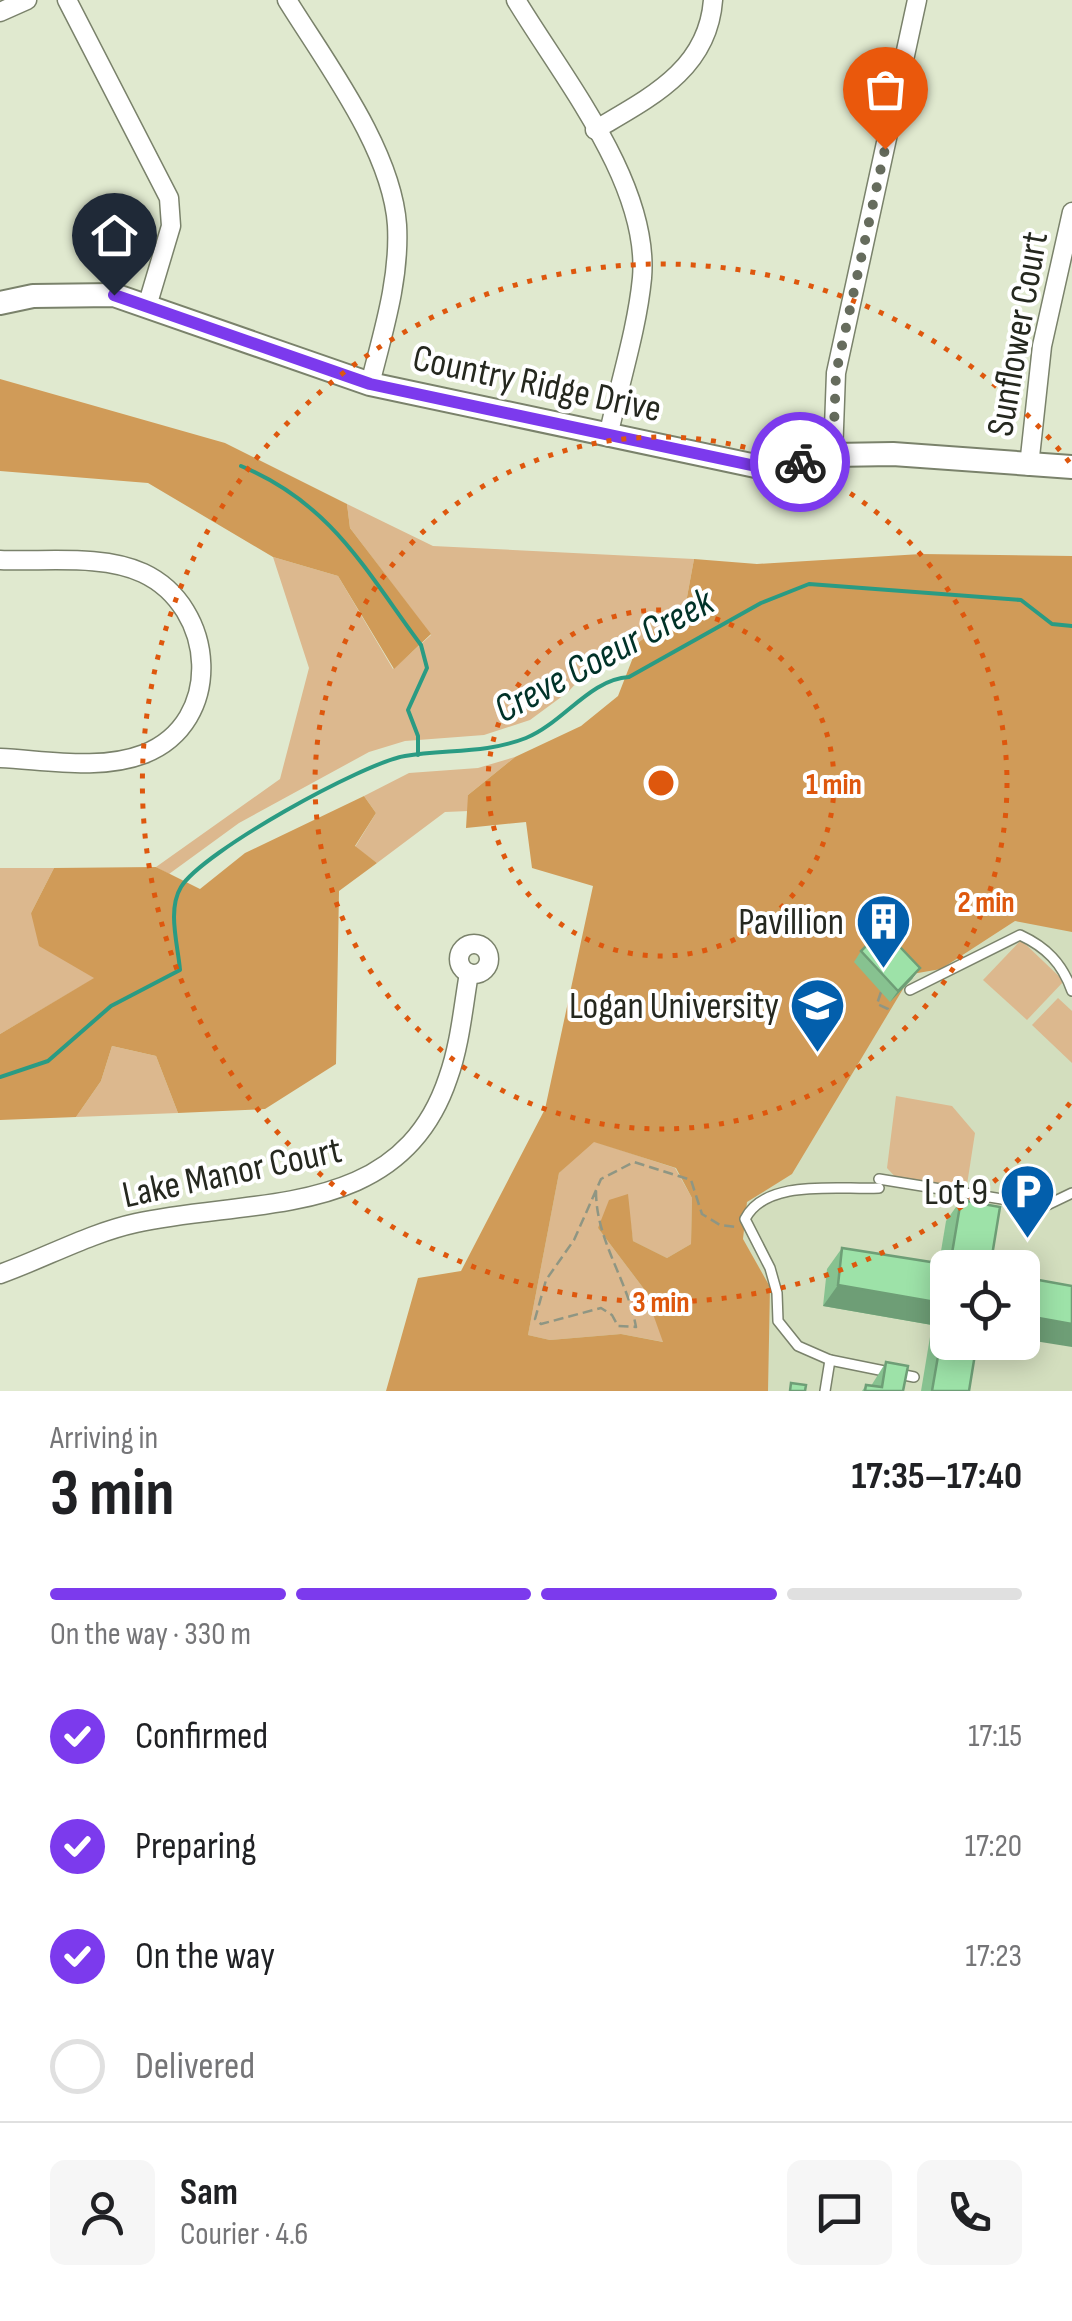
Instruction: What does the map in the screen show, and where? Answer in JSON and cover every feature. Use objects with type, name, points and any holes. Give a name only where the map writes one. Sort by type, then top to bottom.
[{"type":"street","points":[[0,12],[26,0]]},
{"type":"street","points":[[66,0],[168,198],[171,226],[148,304]]},
{"type":"street","points":[[287,0],[362,127],[392,194],[397,224],[392,290],[370,384]]},
{"type":"street","points":[[516,0],[595,130],[632,201],[642,240],[642,279],[608,436]]},
{"type":"street","points":[[595,130],[681,75],[700,48],[712,0]]},
{"type":"street","points":[[833,455],[836,373],[917,0]]},
{"type":"street","name":"Sunflower Court","points":[[1029,466],[1042,346],[1072,212]]},
{"type":"street","name":"Country Ridge Drive","points":[[0,303],[32,296],[92,294],[148,304],[370,384],[765,468],[833,455],[893,454],[1072,467]]},
{"type":"street","points":[[0,560],[124,566],[145,574],[170,590],[197,630],[202,674],[190,712],[147,753],[103,762],[0,758]]},
{"type":"street","name":"Lake Manor Court","points":[[0,1274],[137,1223],[334,1192],[376,1172],[407,1149],[441,1098],[470,973]]},
{"type":"lane","points":[[910,990],[1020,935],[1039,943],[1064,968],[1072,991]]},
{"type":"lane","points":[[914,1377],[830,1360],[798,1346],[783,1330],[770,1268],[745,1219],[752,1204],[774,1193],[879,1184],[1045,1206],[1072,1193]]},
{"type":"lane","points":[[824,1391],[830,1360]]},
{"type":"path","points":[[881,992],[877,1004],[888,1009],[886,1014]]},
{"type":"path","points":[[596,1190],[598,1228],[632,1303],[636,1327],[618,1326],[612,1315],[600,1308],[541,1324],[535,1319],[546,1280],[574,1240],[596,1190],[601,1179],[634,1162],[671,1170],[691,1180],[702,1214],[720,1224],[748,1228]]},
{"type":"shaded area","points":[[0,379],[225,443],[347,504],[350,528],[431,634],[394,669],[338,576],[273,557],[148,483],[0,471]]},
{"type":"shaded area","points":[[347,504],[433,546],[694,559],[685,608],[639,642],[592,666],[568,692],[530,720],[484,735],[405,741],[369,752],[239,823],[169,874],[156,867],[280,779],[309,668],[273,557],[338,576],[393,669],[431,635],[350,528]]},
{"type":"shaded area","points":[[921,554],[1072,556],[1072,932],[1015,921],[941,969],[912,974],[792,1174],[747,1202],[743,1239],[770,1287],[768,1391],[386,1391],[418,1278],[461,1271],[545,1109],[593,886],[532,868],[526,822],[466,828],[468,795],[515,757],[581,726],[618,696],[639,642],[685,608],[694,559],[757,564]],"holes":[[[594,1142],[676,1168],[692,1198],[691,1244],[667,1258],[633,1241],[628,1194],[609,1200],[598,1228],[644,1289],[663,1342],[621,1334],[550,1340],[528,1335],[559,1173]]]},
{"type":"shaded area","name":"Logan University","points":[[630,744],[1072,843],[1072,1391],[493,1391]]},
{"type":"shaded area","points":[[515,757],[468,795],[469,811],[445,812],[377,863],[355,847],[376,813],[364,796],[409,773],[478,768]]},
{"type":"shaded area","points":[[364,796],[376,813],[355,846],[377,863],[339,891],[336,1064],[265,1109],[178,1113],[156,1056],[112,1046],[101,1081],[76,1117],[0,1120],[0,1034],[94,978],[39,946],[31,913],[54,868],[156,867],[200,889],[245,853]]},
{"type":"shaded area","points":[[0,868],[54,868],[31,913],[95,978],[0,1034]]},
{"type":"shaded area","points":[[1021,940],[1064,981],[1027,1020],[983,980]]},
{"type":"shaded area","points":[[1058,998],[1072,1011],[1072,1063],[1032,1025]]},
{"type":"shaded area","points":[[112,1046],[156,1056],[178,1113],[76,1117],[101,1081]]},
{"type":"shaded area","points":[[896,1096],[952,1106],[975,1133],[966,1191],[898,1180],[887,1168]]},
{"type":"shaded area","points":[[593,1141],[675,1168],[692,1198],[691,1244],[667,1258],[633,1241],[627,1195],[598,1228],[644,1289],[664,1342],[621,1334],[550,1340],[528,1335],[559,1173]]},
{"type":"building","points":[[883,929],[920,968],[898,991],[861,951]]},
{"type":"building","points":[[961,1200],[1000,1207],[993,1250],[953,1250]]},
{"type":"building","points":[[842,1248],[930,1262],[930,1301],[838,1285]]},
{"type":"building","points":[[1040,1280],[1072,1286],[1072,1324],[1040,1318]]},
{"type":"building","points":[[937,1360],[974,1360],[969,1391],[932,1391]]},
{"type":"building","points":[[886,1362],[908,1366],[903,1391],[865,1391],[866,1385],[882,1387]]},
{"type":"building","points":[[791,1383],[806,1385],[805,1391],[790,1391]]},
{"type":"waterway","points":[[241,466],[300,499],[323,520],[363,565],[421,645],[427,668],[408,710],[418,736],[418,755]]},
{"type":"waterway","name":"Creve Coeur Creek","points":[[0,1077],[48,1061],[111,1006],[180,970],[174,917],[181,887],[195,872],[250,832],[321,791],[384,762],[405,756],[496,747],[526,738],[602,685],[629,677],[761,603],[809,584],[1021,600],[1052,624],[1072,626]]},
{"type":"way so far","points":[[800,462],[833,455],[836,373],[885,149]]},
{"type":"place","name":"Pavillion","points":[[883,971]]},
{"type":"place","name":"Logan University","points":[[818,1055]]},
{"type":"place","name":"Lot 9","points":[[1027,1241]]},
{"type":"route","points":[[114,295],[370,384],[765,468],[800,462]]}]
